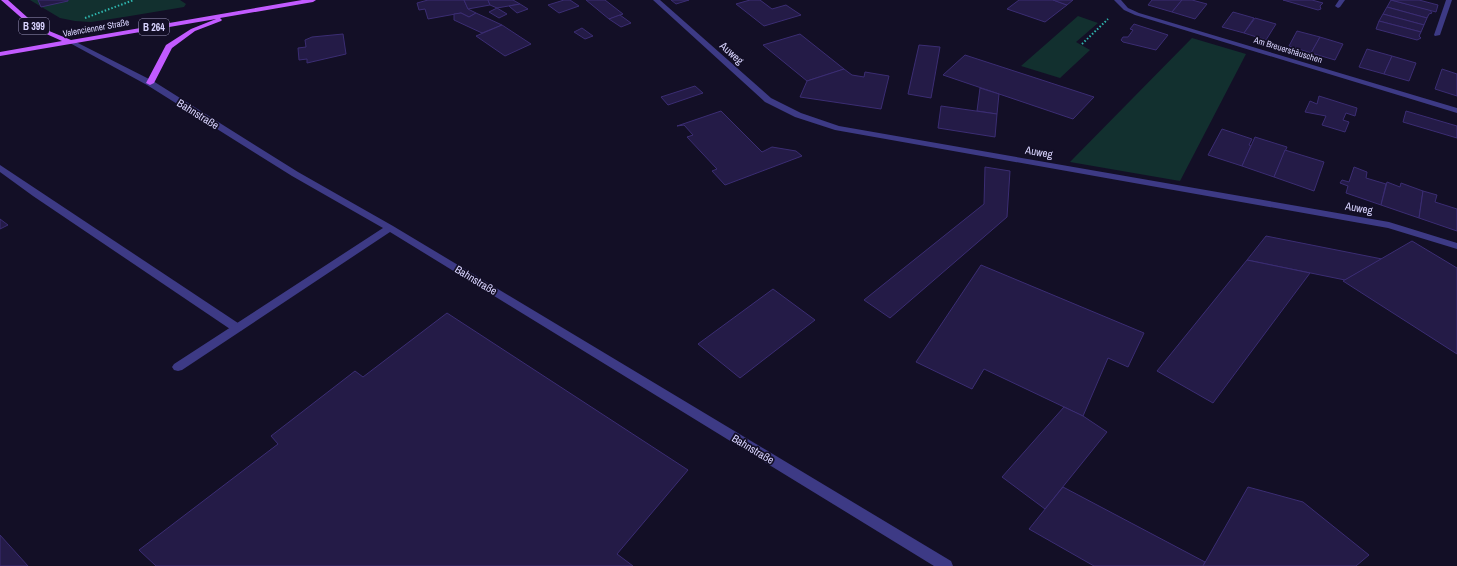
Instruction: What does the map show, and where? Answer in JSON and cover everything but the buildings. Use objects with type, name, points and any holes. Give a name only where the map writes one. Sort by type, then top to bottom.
[{"type":"main road","name":"Bahnstraße","points":[[4,0],[36,27],[70,41]]},
{"type":"main road","name":"Valencienner Straße","points":[[0,54],[313,0]]},
{"type":"main road","points":[[150,83],[169,47],[193,30],[237,12]]},
{"type":"street","name":"Auweg","points":[[656,0],[768,100],[798,116],[838,128],[1389,224],[1457,246]]},
{"type":"street","name":"Am Breuershäuschen","points":[[1117,0],[1126,9],[1137,14],[1457,110]]},
{"type":"street","points":[[1437,35],[1448,0]]},
{"type":"street","name":"Bahnstraße","points":[[70,41],[150,83],[295,174],[390,228],[946,566]]},
{"type":"street","points":[[0,168],[36,194],[237,328]]},
{"type":"street","points":[[178,367],[390,228]]},
{"type":"path","points":[[84,18],[134,0]]},
{"type":"path","points":[[1082,44],[1113,14],[1126,9]]},
{"type":"green space","points":[[30,0],[180,0],[186,4],[184,7],[91,22],[60,18]]},
{"type":"green space","points":[[1078,16],[1098,23],[1076,42],[1090,50],[1060,78],[1021,66]]},
{"type":"green space","points":[[1192,38],[1246,54],[1180,181],[1070,162]]}]
